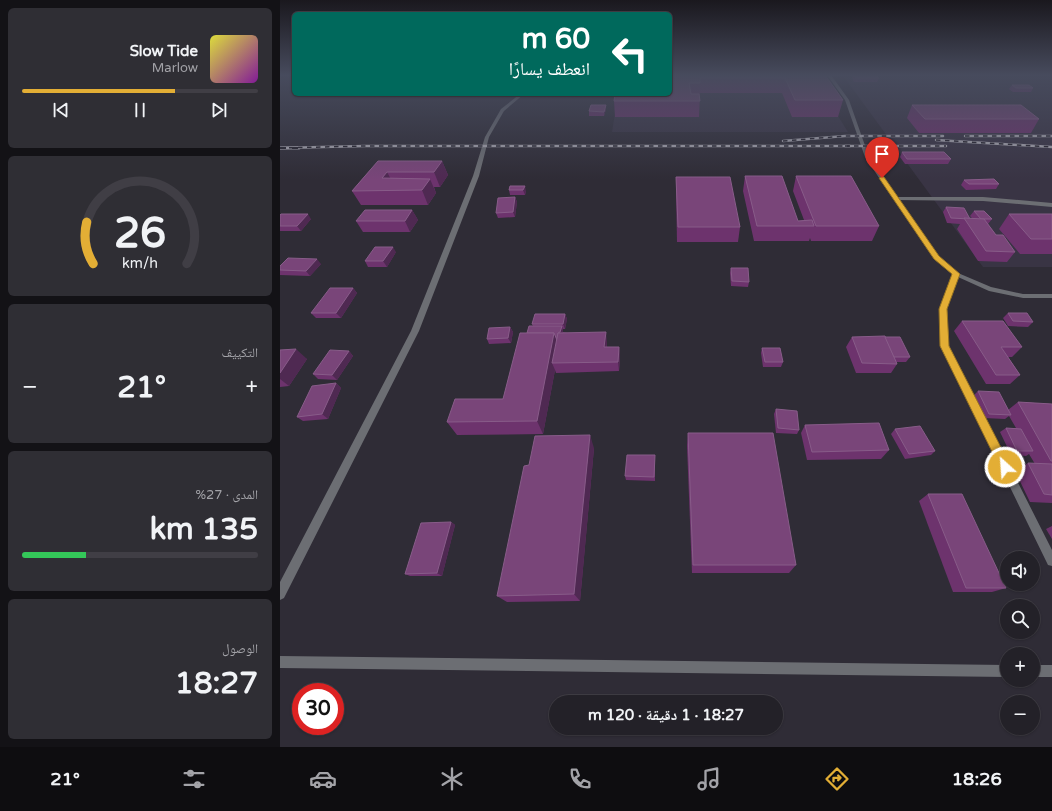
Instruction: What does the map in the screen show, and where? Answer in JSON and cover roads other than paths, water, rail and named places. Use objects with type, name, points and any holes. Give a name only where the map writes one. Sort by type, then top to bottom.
[{"type":"street","points":[[280,594],[415,331],[476,176],[487,137],[502,110]]},
{"type":"street","points":[[851,110],[868,157],[936,258],[956,274],[990,289],[1023,296],[1052,296]]},
{"type":"street","points":[[897,199],[983,199],[1052,205]]},
{"type":"street","points":[[956,274],[943,309],[945,346],[1052,561]]},
{"type":"street","points":[[280,662],[1000,671]]},
{"type":"street","points":[[1040,671],[1052,671]]},
{"type":"railway","points":[[783,141],[845,136],[943,136]]},
{"type":"railway","points":[[965,136],[1052,136]]},
{"type":"railway","points":[[936,140],[1052,147]]},
{"type":"railway","points":[[299,148],[280,148],[365,146],[946,146]]}]
